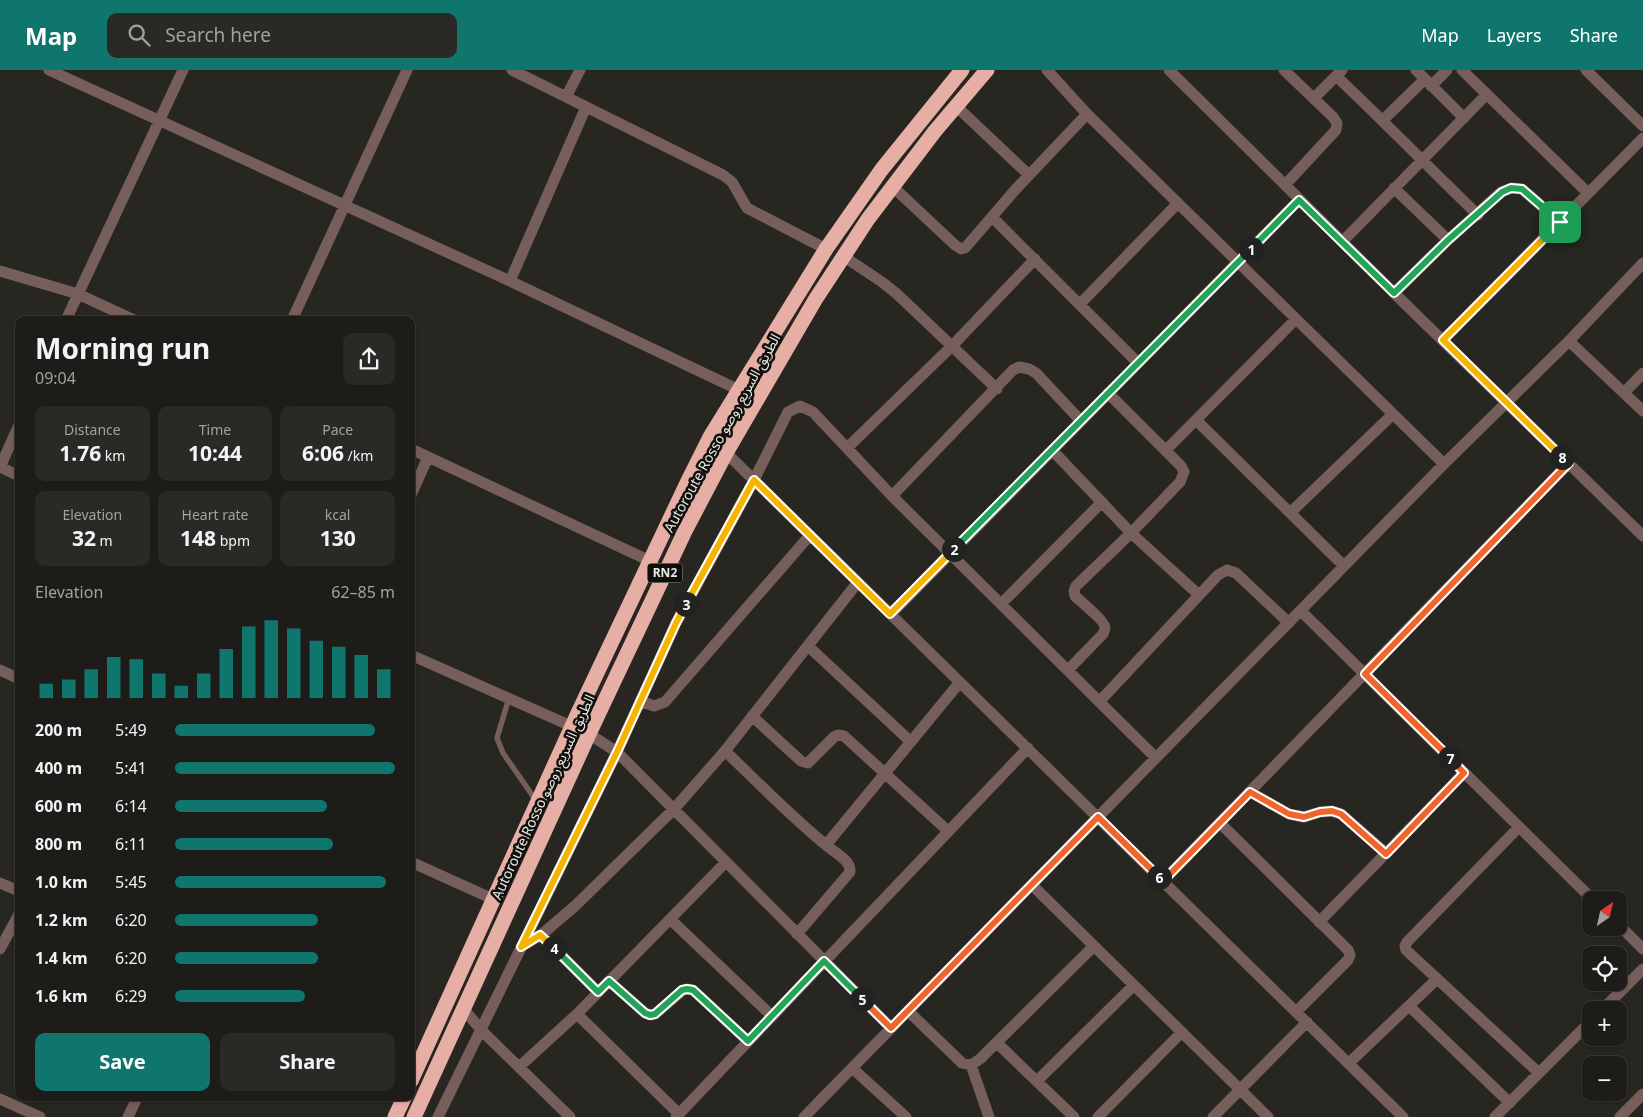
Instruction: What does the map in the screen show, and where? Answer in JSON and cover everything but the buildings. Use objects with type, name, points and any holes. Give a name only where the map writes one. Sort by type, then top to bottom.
[{"type":"highway","name":"Autoroute Rosso الطريق السريع روصو","points":[[415,1070],[495,900],[572,727],[710,437],[826,249],[882,169],[962,70]]},
{"type":"highway","name":"Autoroute Rosso الطريق السريع روصو","points":[[414,1117],[589,734],[685,531],[726,453],[815,300],[843,256],[892,186],[987,70]]},
{"type":"highway","points":[[395,1117],[403,1101]]},
{"type":"street","points":[[49,70],[510,281],[739,390]]},
{"type":"street","points":[[68,316],[183,70]]},
{"type":"street","points":[[294,316],[407,70]]},
{"type":"street","points":[[512,70],[723,174],[732,182],[747,208],[826,249]]},
{"type":"street","points":[[566,97],[580,70]]},
{"type":"street","points":[[1047,70],[1087,114],[1444,464]]},
{"type":"street","points":[[1169,70],[1299,200],[1643,536]]},
{"type":"street","points":[[1284,70],[1333,117],[1336,123],[1336,130],[1285,185]]},
{"type":"street","points":[[1416,70],[1464,118]]},
{"type":"street","points":[[1383,120],[1428,82],[1447,70]]},
{"type":"street","points":[[1462,70],[1588,193]]},
{"type":"street","points":[[1586,70],[1643,126]]},
{"type":"street","points":[[1314,98],[1339,73],[1422,161],[1478,215]]},
{"type":"street","points":[[1342,242],[1487,94]]},
{"type":"street","points":[[956,106],[1029,175]]},
{"type":"street","points":[[510,281],[586,107]]},
{"type":"street","points":[[892,186],[961,249],[970,244],[1029,175],[1087,114]]},
{"type":"street","points":[[1443,340],[1643,138]]},
{"type":"street","points":[[1394,188],[1448,240]]},
{"type":"street","points":[[1394,293],[1448,240],[1502,192],[1511,188],[1522,189],[1560,222]]},
{"type":"street","points":[[890,614],[1299,200]]},
{"type":"street","points":[[1080,304],[1178,203]]},
{"type":"street","points":[[992,217],[1138,363]]},
{"type":"street","points":[[843,256],[897,294],[997,389]]},
{"type":"street","points":[[847,448],[952,346],[1035,259]]},
{"type":"street","points":[[804,1117],[1444,464],[1569,341],[1643,263]]},
{"type":"street","points":[[0,271],[78,294],[125,316]]},
{"type":"street","points":[[1166,450],[1296,319]]},
{"type":"street","points":[[1569,341],[1643,412]]},
{"type":"street","points":[[892,496],[997,389],[1013,370],[1019,367],[1036,373],[1081,421]]},
{"type":"street","points":[[1624,393],[1643,373]]},
{"type":"street","points":[[1068,670],[1106,629],[1105,625],[1075,596],[1076,586],[1131,533],[1184,476],[1181,466],[1108,393]]},
{"type":"street","points":[[438,1117],[617,752],[676,623],[754,480],[788,412],[794,408],[800,406],[813,412],[892,496],[1156,758]]},
{"type":"street","points":[[1290,513],[1393,414]]},
{"type":"street","points":[[1196,420],[1344,566]]},
{"type":"street","points":[[15,434],[0,467],[15,474]]},
{"type":"street","points":[[710,437],[1403,1117]]},
{"type":"street","points":[[1052,450],[1131,533],[1198,595]]},
{"type":"street","points":[[415,452],[650,561]]},
{"type":"street","points":[[415,486],[428,457]]},
{"type":"street","points":[[1163,881],[1569,463]]},
{"type":"street","points":[[1001,604],[1102,502]]},
{"type":"street","points":[[640,701],[654,706],[665,702],[810,535]]},
{"type":"street","points":[[1099,702],[1198,595],[1218,575],[1227,570],[1236,573],[1289,623]]},
{"type":"street","points":[[521,947],[540,935],[575,906],[674,809],[725,751],[858,582]]},
{"type":"street","points":[[1301,611],[1584,891]]},
{"type":"street","points":[[808,646],[910,742]]},
{"type":"street","points":[[415,657],[589,734],[617,752],[891,1028]]},
{"type":"street","points":[[0,670],[15,677]]},
{"type":"street","points":[[826,845],[960,682]]},
{"type":"street","points":[[752,716],[802,761],[808,763],[834,738],[838,735],[844,736],[948,831]]},
{"type":"street","points":[[577,1014],[677,1116],[1028,748]]},
{"type":"street","points":[[725,751],[826,845],[848,863],[850,867],[850,872],[797,934]]},
{"type":"street","points":[[1319,922],[1464,773]]},
{"type":"street","points":[[1250,792],[1289,814],[1304,817],[1320,812],[1332,811],[1341,814],[1386,854]]},
{"type":"street","points":[[1220,823],[1348,950],[1350,955],[1348,960],[1296,1012]]},
{"type":"street","points":[[1519,826],[1408,942],[1406,950],[1539,1073]]},
{"type":"street","points":[[519,1067],[577,1014],[726,862]]},
{"type":"street","points":[[415,864],[495,900]]},
{"type":"street","points":[[0,883],[15,889]]},
{"type":"street","points":[[1032,885],[1268,1117]]},
{"type":"street","points":[[670,919],[772,1016]]},
{"type":"street","points":[[0,949],[15,921]]},
{"type":"street","points":[[540,935],[598,992]]},
{"type":"street","points":[[1628,935],[1643,950]]},
{"type":"street","points":[[971,1065],[997,1043],[1094,946]]},
{"type":"street","points":[[1611,1001],[1643,969]]},
{"type":"street","points":[[1349,1063],[1437,980]]},
{"type":"street","points":[[609,981],[645,1013],[650,1015],[655,1014],[682,990],[693,990],[748,1041]]},
{"type":"street","points":[[1037,1081],[1134,985]]},
{"type":"street","points":[[1409,1006],[1510,1103]]},
{"type":"street","points":[[464,1008],[481,1030],[570,1117]]},
{"type":"street","points":[[908,1011],[962,1062],[971,1065]]},
{"type":"street","points":[[1213,1117],[1307,1022]]},
{"type":"street","points":[[1495,1117],[1582,1030]]},
{"type":"street","points":[[1098,1117],[1182,1032]]},
{"type":"street","points":[[997,1043],[1074,1117]]},
{"type":"street","points":[[971,1065],[989,1117]]},
{"type":"street","points":[[852,1068],[906,1117]]},
{"type":"street","points":[[1620,1117],[1643,1094]]},
{"type":"street","points":[[0,1099],[40,1117]]},
{"type":"street","points":[[128,1117],[136,1101]]},
{"type":"lane","points":[[509,698],[497,738],[503,753],[538,803]]},
{"type":"route","points":[[1511,188],[1522,189],[1560,222],[1443,340],[1569,463],[1365,674],[1464,773],[1386,854],[1341,814],[1332,811],[1320,812],[1304,817],[1289,814],[1250,792],[1163,881],[1098,817],[891,1028],[824,961],[748,1041],[693,990],[682,990],[655,1014],[650,1015],[645,1013],[609,981],[598,992],[540,935],[521,947],[617,752],[676,623],[754,480],[890,614],[1299,200],[1394,293],[1448,240],[1502,192],[1511,188]]}]
